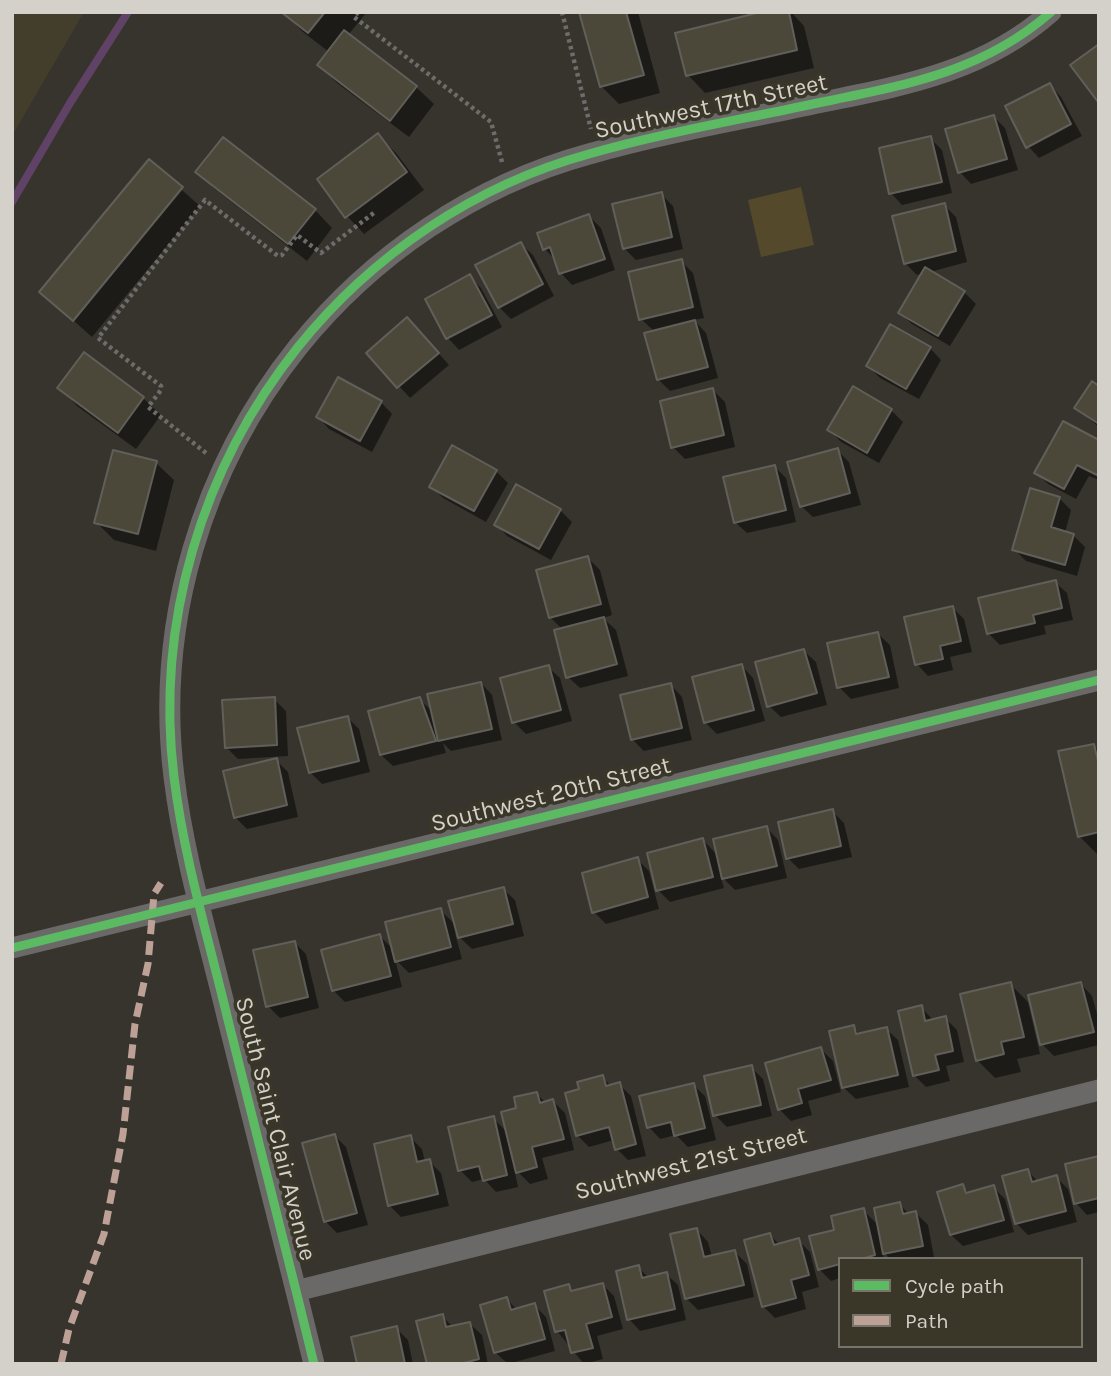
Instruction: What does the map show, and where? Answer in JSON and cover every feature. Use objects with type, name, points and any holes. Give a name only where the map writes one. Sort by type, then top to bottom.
[{"type":"street","name":"Southwest 17th Street","points":[[200,903],[181,820],[170,743],[171,666],[180,601],[202,519],[232,448],[261,397],[327,314],[373,270],[418,235],[462,207],[514,180],[561,162],[618,146],[897,87],[946,73],[973,63],[1021,37],[1051,12]]},
{"type":"street","name":"Southwest 20th Street","points":[[12,948],[1099,680]]},
{"type":"street","name":"South Saint Clair Avenue","points":[[200,903],[314,1364]]},
{"type":"street","name":"Southwest 21st Street","points":[[296,1291],[1099,1090]]},
{"type":"path","points":[[358,12],[354,17],[491,122],[502,162]]},
{"type":"path","points":[[562,12],[592,130]]},
{"type":"path","points":[[206,453],[148,407],[161,390],[161,386],[99,338],[205,200],[278,256],[282,255],[297,235],[321,253],[375,212]]},
{"type":"shaded area","points":[[12,12],[84,12],[12,136]]},
{"type":"shaded area","points":[[801,187],[814,245],[761,257],[748,200]]},
{"type":"building","points":[[281,12],[325,12],[308,33]]},
{"type":"building","points":[[579,12],[626,12],[644,75],[600,87]]},
{"type":"building","points":[[761,12],[789,12],[797,50],[686,76],[675,33]]},
{"type":"building","points":[[344,30],[417,86],[390,121],[317,65]]},
{"type":"building","points":[[1099,44],[1099,102],[1098,102],[1070,65]]},
{"type":"building","points":[[1050,83],[1071,124],[1026,148],[1005,106]]},
{"type":"building","points":[[994,115],[1007,159],[958,173],[945,129]]},
{"type":"building","points":[[378,133],[407,172],[345,218],[317,179]]},
{"type":"building","points":[[931,136],[942,182],[889,194],[879,148]]},
{"type":"building","points":[[223,137],[316,209],[288,244],[195,172]]},
{"type":"building","points":[[149,159],[183,187],[73,321],[39,292]]},
{"type":"building","points":[[662,192],[672,237],[623,249],[612,204]]},
{"type":"building","points":[[945,203],[956,251],[904,264],[892,216]]},
{"type":"building","points":[[589,214],[605,259],[559,274],[550,247],[543,250],[537,233]]},
{"type":"building","points":[[521,242],[543,284],[498,308],[475,265]]},
{"type":"building","points":[[682,259],[693,307],[639,320],[628,272]]},
{"type":"building","points":[[925,267],[965,291],[938,336],[898,313]]},
{"type":"building","points":[[470,274],[492,315],[446,339],[425,299]]},
{"type":"building","points":[[407,317],[439,353],[397,388],[366,353]]},
{"type":"building","points":[[695,320],[708,367],[657,380],[644,333]]},
{"type":"building","points":[[890,324],[931,347],[906,389],[866,366]]},
{"type":"building","points":[[84,352],[144,397],[118,433],[57,388]]},
{"type":"building","points":[[338,377],[382,401],[360,441],[316,417]]},
{"type":"building","points":[[1092,381],[1099,386],[1099,424],[1074,408]]},
{"type":"building","points":[[853,386],[892,409],[867,453],[827,430]]},
{"type":"building","points":[[713,388],[724,435],[671,448],[660,401]]},
{"type":"building","points":[[1063,421],[1099,440],[1099,476],[1077,465],[1064,489],[1034,473]]},
{"type":"building","points":[[452,445],[497,470],[474,511],[429,487]]},
{"type":"building","points":[[838,448],[850,493],[800,507],[787,462]]},
{"type":"building","points":[[113,450],[157,461],[138,534],[94,523]]},
{"type":"building","points":[[775,465],[786,510],[734,523],[723,477]]},
{"type":"building","points":[[516,484],[561,509],[539,549],[494,525]]},
{"type":"building","points":[[1030,488],[1060,497],[1051,527],[1074,534],[1065,565],[1012,550]]},
{"type":"building","points":[[588,556],[601,604],[549,618],[536,570]]},
{"type":"building","points":[[1056,580],[1062,608],[1033,615],[1035,623],[987,634],[978,598]]},
{"type":"building","points":[[953,606],[961,641],[940,646],[943,659],[915,665],[904,617]]},
{"type":"building","points":[[604,617],[617,664],[566,678],[554,630]]},
{"type":"building","points":[[878,632],[889,677],[837,688],[827,643]]},
{"type":"building","points":[[804,649],[817,693],[767,707],[755,662]]},
{"type":"building","points":[[742,664],[754,710],[704,723],[692,677]]},
{"type":"building","points":[[549,665],[561,710],[512,723],[500,678]]},
{"type":"building","points":[[481,682],[492,729],[438,741],[427,694]]},
{"type":"building","points":[[671,683],[682,728],[631,740],[620,695]]},
{"type":"building","points":[[275,697],[277,745],[225,748],[222,700]]},
{"type":"building","points":[[420,697],[436,741],[380,755],[368,711]]},
{"type":"building","points":[[348,716],[359,761],[309,773],[297,728]]},
{"type":"building","points":[[1094,744],[1099,765],[1099,832],[1078,837],[1058,751]]},
{"type":"building","points":[[277,758],[287,805],[234,818],[223,771]]},
{"type":"building","points":[[833,809],[841,846],[786,859],[778,822]]},
{"type":"building","points":[[767,826],[777,866],[722,879],[713,839]]},
{"type":"building","points":[[703,838],[713,877],[656,891],[647,853]]},
{"type":"building","points":[[638,857],[648,897],[592,913],[582,873]]},
{"type":"building","points":[[504,887],[513,924],[458,938],[448,901]]},
{"type":"building","points":[[441,908],[451,947],[395,962],[385,922]]},
{"type":"building","points":[[380,934],[391,976],[332,991],[321,950]]},
{"type":"building","points":[[295,941],[308,997],[266,1007],[253,950]]},
{"type":"building","points":[[1011,982],[1024,1037],[1001,1042],[1004,1054],[976,1061],[960,994]]},
{"type":"building","points":[[1081,982],[1094,1032],[1040,1045],[1028,995]]},
{"type":"building","points":[[922,1005],[925,1021],[946,1016],[953,1051],[935,1055],[939,1070],[913,1076],[898,1011]]},
{"type":"building","points":[[854,1025],[856,1034],[887,1027],[898,1075],[842,1088],[829,1031]]},
{"type":"building","points":[[821,1047],[831,1080],[798,1089],[802,1103],[778,1110],[765,1063]]},
{"type":"building","points":[[752,1065],[761,1105],[713,1116],[704,1076]]},
{"type":"building","points":[[603,1075],[606,1086],[620,1082],[636,1144],[615,1150],[609,1127],[576,1136],[565,1093],[579,1089],[577,1082]]},
{"type":"building","points":[[694,1083],[705,1128],[674,1136],[671,1122],[647,1128],[639,1096]]},
{"type":"building","points":[[537,1092],[540,1103],[553,1099],[564,1139],[532,1147],[537,1167],[516,1173],[501,1112],[516,1108],[514,1097]]},
{"type":"building","points":[[494,1116],[507,1175],[483,1181],[479,1166],[458,1171],[448,1127]]},
{"type":"building","points":[[335,1134],[357,1213],[324,1222],[302,1143]]},
{"type":"building","points":[[411,1135],[417,1162],[430,1159],[438,1194],[388,1206],[374,1144]]},
{"type":"building","points":[[1099,1156],[1099,1198],[1074,1204],[1065,1164]]},
{"type":"building","points":[[1028,1169],[1032,1182],[1057,1175],[1066,1211],[1015,1224],[1002,1176]]},
{"type":"building","points":[[963,1184],[966,1193],[994,1185],[1004,1220],[950,1235],[937,1192]]},
{"type":"building","points":[[900,1202],[903,1214],[916,1211],[923,1246],[883,1254],[874,1208]]},
{"type":"building","points":[[864,1208],[875,1255],[838,1257],[838,1265],[818,1270],[809,1236],[834,1230],[831,1216]]},
{"type":"building","points":[[697,1228],[704,1257],[735,1250],[744,1285],[685,1299],[670,1234]]},
{"type":"building","points":[[770,1233],[774,1245],[799,1238],[809,1275],[791,1280],[796,1298],[762,1307],[744,1240]]},
{"type":"building","points":[[639,1265],[642,1278],[667,1272],[675,1309],[627,1320],[616,1271]]},
{"type":"building","points":[[603,1283],[612,1317],[586,1324],[593,1348],[571,1353],[565,1330],[555,1332],[544,1291],[569,1284],[571,1291]]},
{"type":"building","points":[[507,1297],[511,1310],[535,1303],[545,1339],[494,1353],[480,1305]]},
{"type":"building","points":[[443,1314],[446,1327],[470,1322],[479,1359],[460,1364],[427,1364],[416,1321]]},
{"type":"building","points":[[397,1326],[405,1364],[357,1364],[351,1337]]},
{"type":"waterway","points":[[12,202],[128,12]]},
{"type":"marked path","points":[[61,1364],[69,1329],[104,1234],[123,1134],[135,1024],[148,964],[154,894],[161,883]]},
{"type":"cycle path","points":[[314,1364],[198,899],[174,777],[170,719],[172,662],[180,605],[193,549],[212,495],[235,443],[264,394],[298,347],[327,314],[359,282],[393,254],[466,204],[547,167],[617,146],[878,91],[939,74],[997,50],[1025,33],[1051,12]]},
{"type":"cycle path","points":[[12,948],[1099,680]]}]
